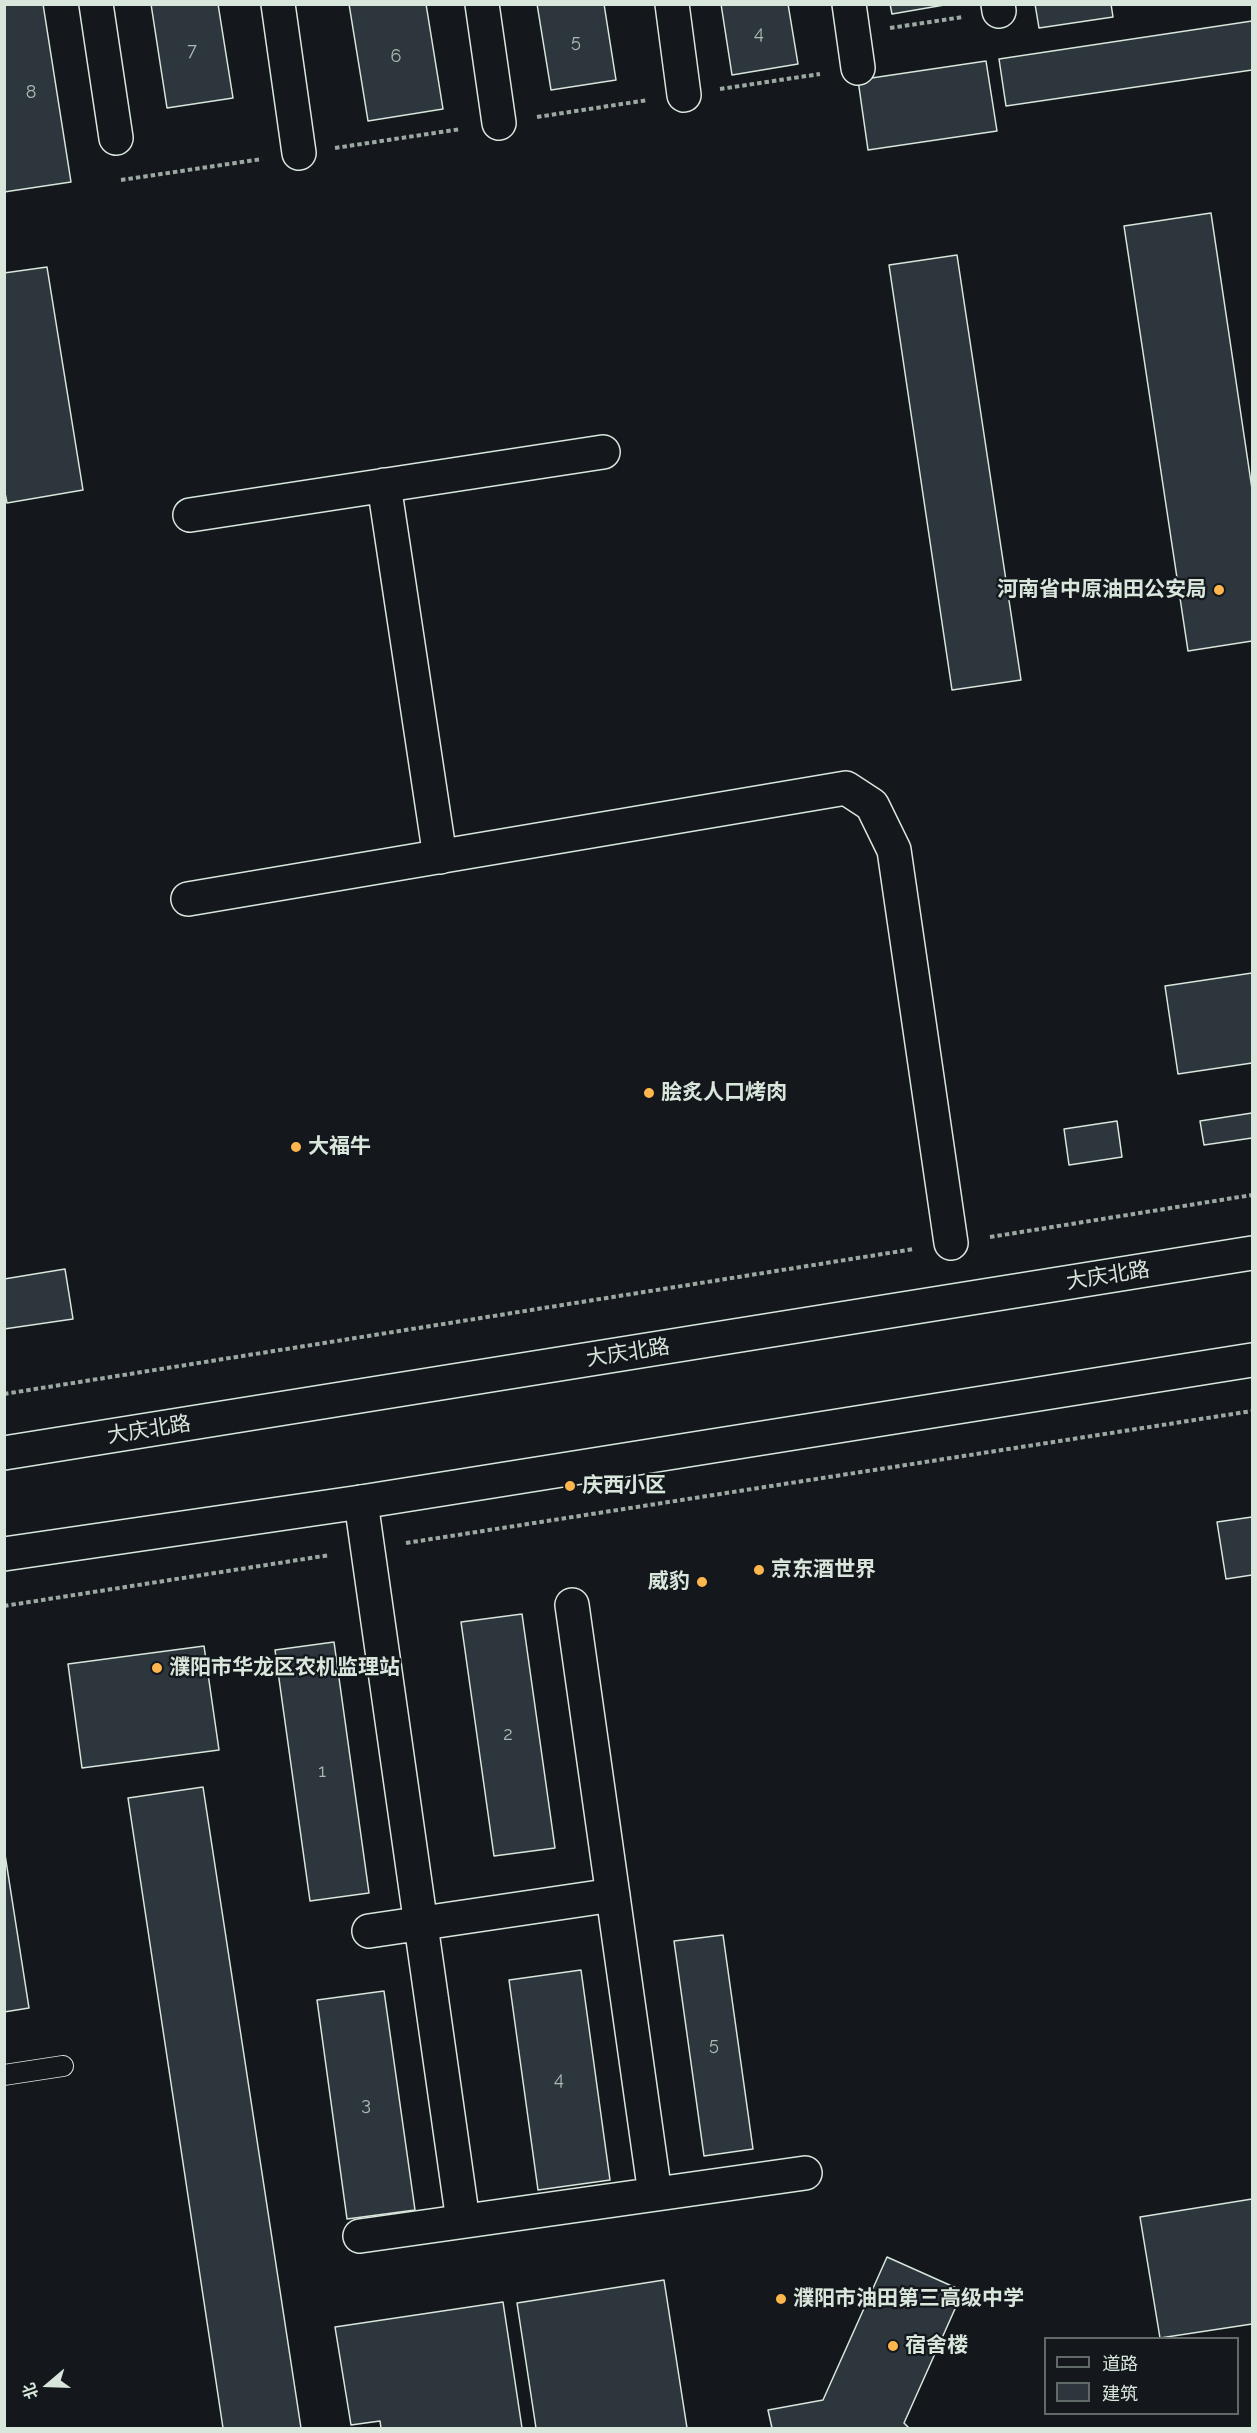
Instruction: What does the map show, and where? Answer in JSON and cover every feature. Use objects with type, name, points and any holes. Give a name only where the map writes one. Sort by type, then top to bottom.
[{"type":"street","points":[[96,4],[116,138]]},
{"type":"street","points":[[278,4],[299,153]]},
{"type":"street","points":[[482,4],[499,123]]},
{"type":"street","points":[[672,4],[684,95]]},
{"type":"street","points":[[849,4],[858,68]]},
{"type":"street","points":[[190,515],[603,452]]},
{"type":"street","points":[[384,485],[440,857]]},
{"type":"street","points":[[188,899],[846,788],[872,805],[894,850],[951,1243]]},
{"type":"street","name":"大庆北路","points":[[4,1453],[1252,1253]]},
{"type":"street","points":[[4,1554],[361,1502],[1252,1360]]},
{"type":"street","points":[[361,1502],[463,2221]]},
{"type":"street","points":[[572,1605],[655,2194]]},
{"type":"street","points":[[369,1931],[613,1895]]},
{"type":"street","points":[[360,2236],[805,2173]]},
{"type":"lane","points":[[4,2074],[63,2066]]},
{"type":"path","points":[[879,30],[998,8]]},
{"type":"path","points":[[121,180],[858,68]]},
{"type":"path","points":[[4,1394],[1252,1195]]},
{"type":"path","points":[[4,1606],[1252,1411]]},
{"type":"building","points":[[4,4],[43,4],[71,182],[4,192]]},
{"type":"building","points":[[151,4],[218,4],[233,98],[167,108]]},
{"type":"building","points":[[349,4],[426,4],[443,109],[368,121]]},
{"type":"building","points":[[537,4],[604,4],[616,80],[551,90]]},
{"type":"building","points":[[721,4],[788,4],[798,64],[732,75]]},
{"type":"building","points":[[890,4],[950,4],[892,14]]},
{"type":"building","points":[[1035,4],[1111,4],[1113,17],[1039,28]]},
{"type":"building","points":[[1252,21],[1252,70],[1006,106],[999,59]]},
{"type":"building","points":[[986,61],[997,131],[868,150],[858,80]]},
{"type":"building","points":[[1211,213],[1252,489],[1252,641],[1188,651],[1124,226]]},
{"type":"building","points":[[957,255],[1021,680],[952,690],[889,265]]},
{"type":"building","points":[[47,267],[83,490],[7,503],[4,488],[4,273]]},
{"type":"building","points":[[1252,973],[1252,1063],[1178,1074],[1165,986]]},
{"type":"building","points":[[1252,1113],[1252,1138],[1204,1145],[1200,1121]]},
{"type":"building","points":[[1117,1121],[1122,1157],[1069,1165],[1064,1129]]},
{"type":"building","points":[[65,1269],[73,1319],[4,1329],[4,1279]]},
{"type":"building","points":[[1252,1517],[1252,1575],[1226,1579],[1217,1522]]},
{"type":"building","points":[[522,1614],[555,1848],[494,1856],[461,1622]]},
{"type":"building","points":[[334,1642],[369,1893],[310,1901],[275,1650]]},
{"type":"building","points":[[204,1646],[219,1750],[82,1768],[68,1664]]},
{"type":"building","points":[[203,1787],[301,2428],[223,2428],[128,1798]]},
{"type":"building","points":[[4,1848],[29,2008],[4,2012]]},
{"type":"building","points":[[723,1935],[753,2149],[704,2156],[674,1941]]},
{"type":"building","points":[[581,1970],[610,2180],[538,2190],[509,1980]]},
{"type":"building","points":[[384,1991],[415,2210],[347,2219],[317,2000]]},
{"type":"building","points":[[1252,2199],[1252,2324],[1160,2337],[1140,2217]]},
{"type":"building","name":"宿舍楼","points":[[887,2257],[963,2291],[904,2423],[909,2428],[772,2428],[768,2410],[823,2400]]},
{"type":"building","points":[[664,2280],[687,2428],[536,2428],[517,2303]]},
{"type":"building","points":[[503,2302],[522,2428],[381,2428],[380,2421],[351,2425],[335,2327]]},
{"type":"place","name":"河南省中原油田公安局","points":[[1219,590]]},
{"type":"place","name":"脍炙人口烤肉","points":[[649,1093]]},
{"type":"place","name":"大福牛","points":[[296,1147]]},
{"type":"place","name":"庆西小区","points":[[570,1486]]},
{"type":"place","name":"京东酒世界","points":[[759,1570]]},
{"type":"place","name":"威豹","points":[[702,1582]]},
{"type":"place","name":"濮阳市华龙区农机监理站","points":[[157,1668]]},
{"type":"place","name":"濮阳市油田第三高级中学","points":[[781,2299]]},
{"type":"place","name":"宿舍楼","points":[[893,2346]]}]
